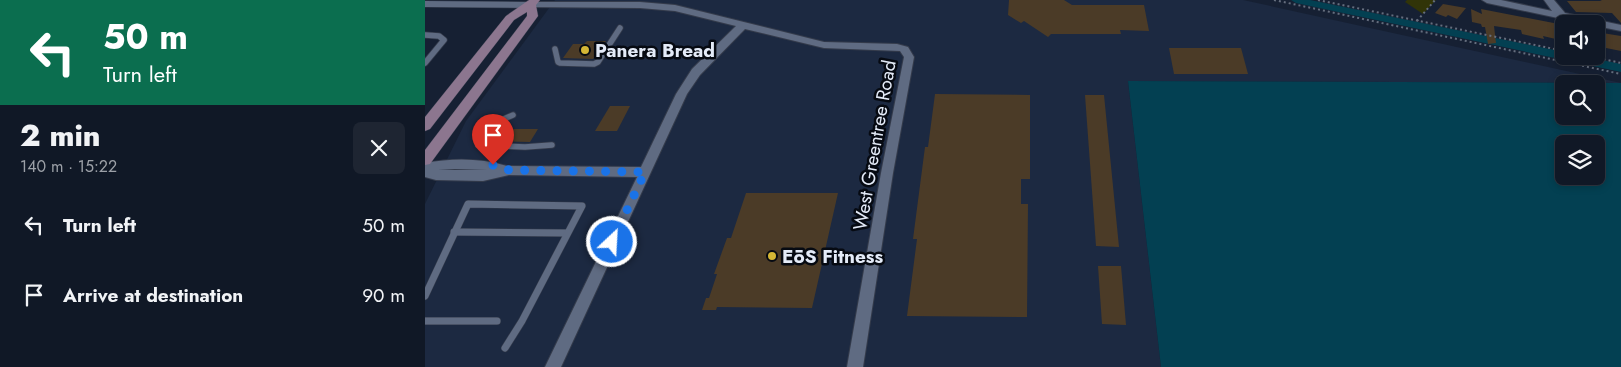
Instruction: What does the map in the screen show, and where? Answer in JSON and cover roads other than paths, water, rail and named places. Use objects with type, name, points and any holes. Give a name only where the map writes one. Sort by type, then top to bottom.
[{"type":"main road","points":[[425,126],[511,18],[533,2]]},
{"type":"main road","points":[[425,160],[533,16],[533,2]]},
{"type":"street","points":[[1487,0],[1557,15]]},
{"type":"street","points":[[1549,0],[1561,15]]},
{"type":"street","points":[[425,4],[533,2],[665,7],[744,24]]},
{"type":"street","points":[[553,367],[688,84],[696,72],[744,24]]},
{"type":"street","name":"West Greentree Road","points":[[744,24],[824,45],[889,46],[904,49],[909,57],[887,173],[855,367]]},
{"type":"street","points":[[1605,25],[1621,28]]},
{"type":"street","points":[[425,168],[438,165],[493,165],[509,170]]},
{"type":"street","points":[[425,172],[437,175],[483,176],[509,170],[645,172]]},
{"type":"lane","points":[[555,49],[558,62],[560,63],[594,64],[601,59],[620,28]]},
{"type":"lane","points":[[425,35],[439,36],[444,40],[425,63]]},
{"type":"lane","points":[[513,115],[496,119],[478,142],[478,146],[525,148],[552,144]]},
{"type":"lane","points":[[425,296],[468,204],[582,206],[505,348]]},
{"type":"lane","points":[[454,232],[567,234]]},
{"type":"lane","points":[[425,321],[497,321]]},
{"type":"waterway","points":[[1296,0],[1555,54]]},
{"type":"waterway","points":[[1605,65],[1621,68]]},
{"type":"place","name":"Panera Bread","points":[[585,50]]},
{"type":"place","name":"EōS Fitness","points":[[772,256]]}]
